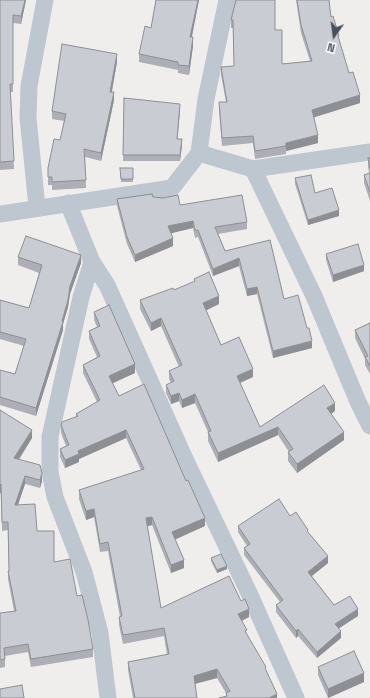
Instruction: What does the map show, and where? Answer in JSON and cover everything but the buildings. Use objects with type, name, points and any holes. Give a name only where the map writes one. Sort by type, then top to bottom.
[{"type":"street","points":[[36,207],[28,118],[29,86],[45,0]]},
{"type":"street","points":[[0,214],[36,207],[172,188],[199,153],[206,99],[227,0]]},
{"type":"street","points":[[199,153],[253,169],[370,152]]},
{"type":"street","points":[[253,169],[314,296],[358,402],[370,426]]},
{"type":"street","points":[[68,203],[92,262],[107,285],[185,459],[250,595],[296,698]]},
{"type":"street","points":[[92,262],[81,297],[50,437],[50,472],[54,497],[84,572],[100,633],[108,698]]}]
